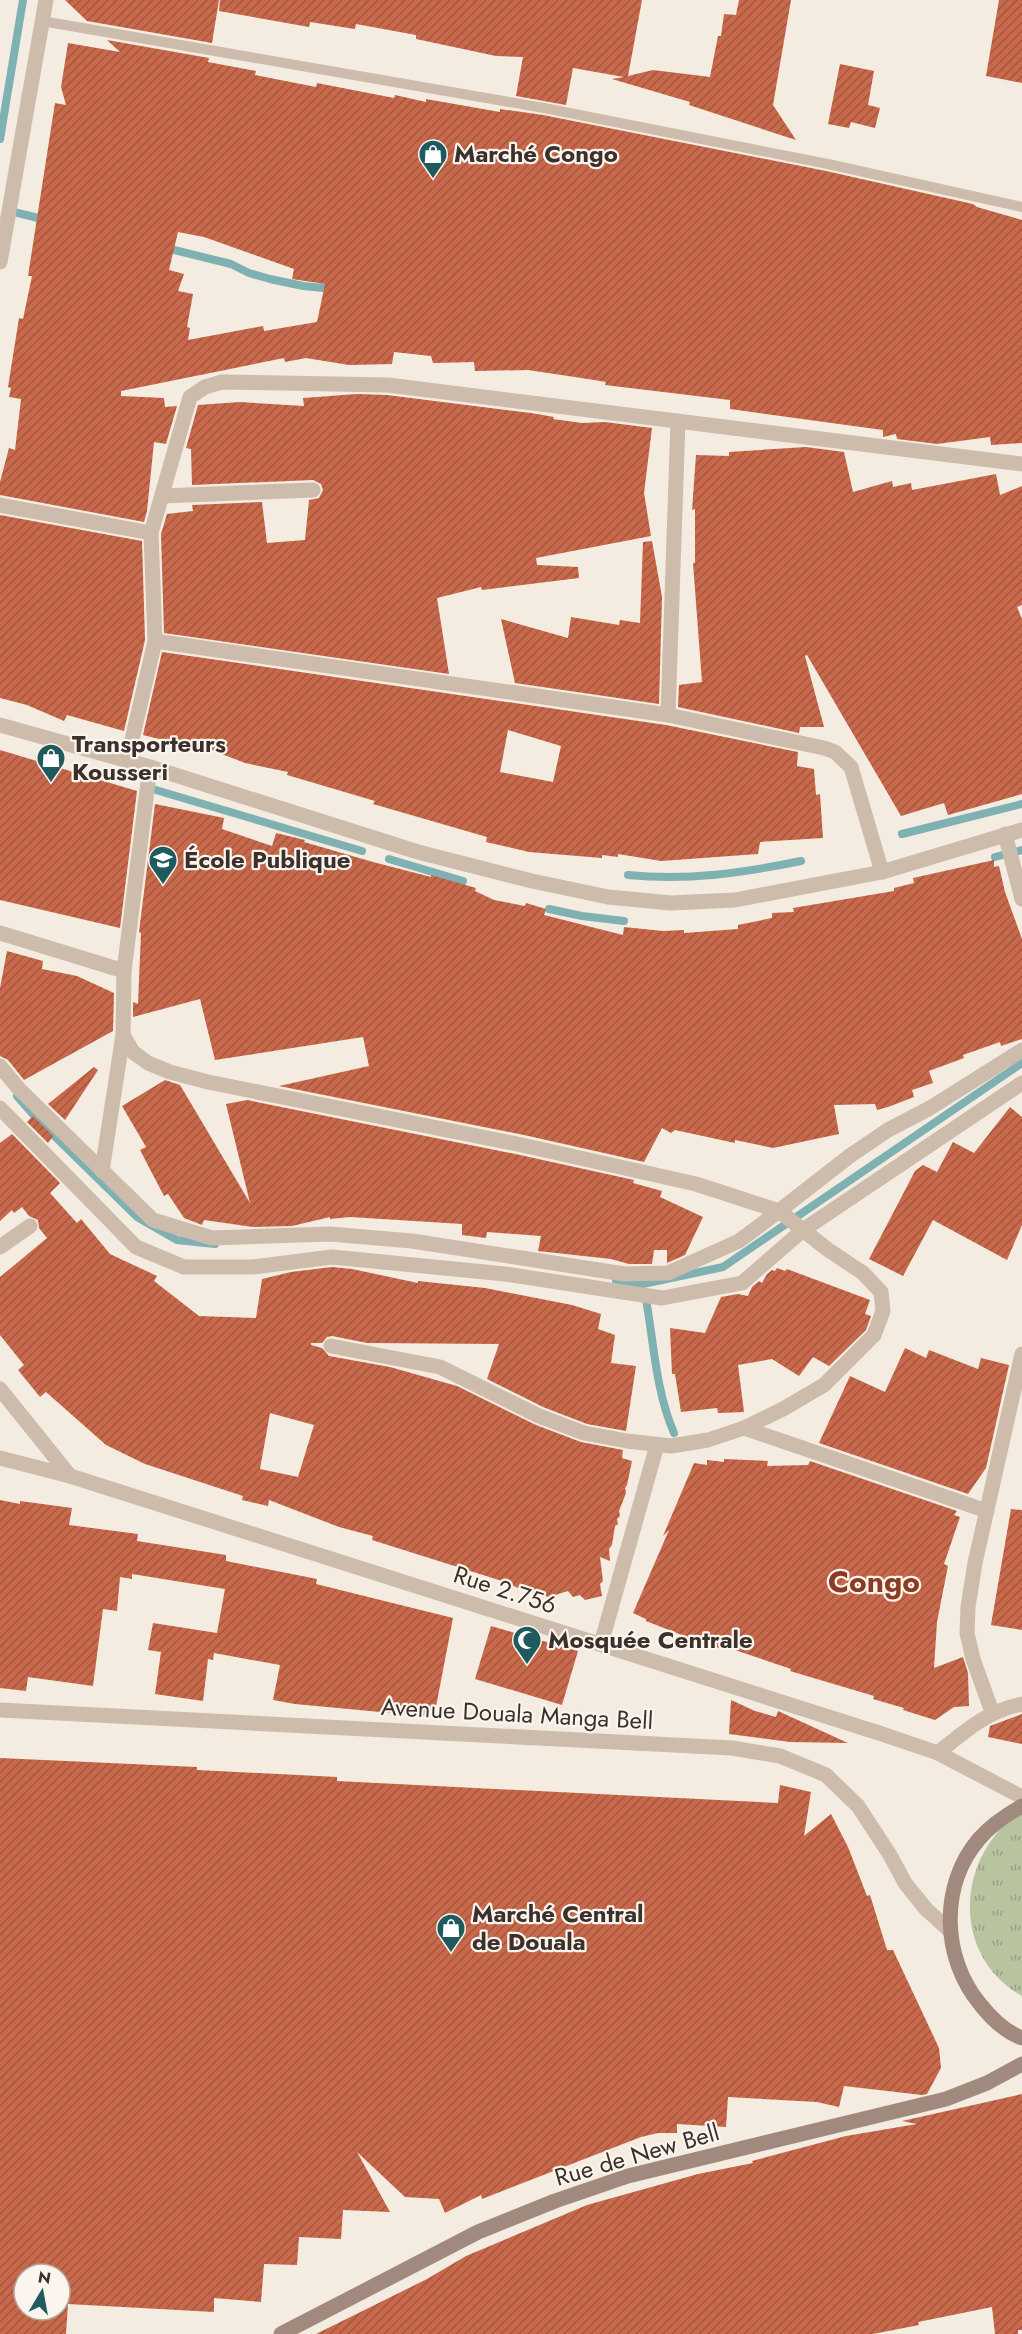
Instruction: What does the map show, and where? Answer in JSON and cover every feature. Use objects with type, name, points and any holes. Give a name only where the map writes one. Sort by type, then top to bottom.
[{"type":"main road","points":[[1022,1806],[1002,1817],[978,1840],[961,1867],[951,1899],[950,1931],[956,1963],[970,1993],[991,2018],[1022,2038]]},
{"type":"main road","name":"Rue de New Bell","points":[[281,2334],[478,2232],[555,2201],[628,2176],[946,2099],[987,2083],[1022,2064]]},
{"type":"street","points":[[0,262],[46,0]]},
{"type":"street","points":[[128,761],[155,641],[151,533],[190,397],[205,387],[222,382],[388,385],[1022,464]]},
{"type":"street","points":[[668,715],[678,421]]},
{"type":"street","points":[[162,496],[313,490]]},
{"type":"street","points":[[0,505],[151,533]]},
{"type":"street","points":[[155,641],[668,715],[835,752],[851,767],[882,872]]},
{"type":"street","points":[[0,725],[150,767],[418,852],[532,881],[608,897],[671,903],[735,900],[882,872],[1022,830]]},
{"type":"street","points":[[102,1171],[123,1035],[124,971],[150,767]]},
{"type":"street","points":[[1005,834],[1022,899]]},
{"type":"street","points":[[0,933],[124,971]]},
{"type":"street","points":[[123,1035],[133,1052],[148,1063],[170,1072],[208,1082],[522,1145],[696,1184],[779,1211],[863,1273],[881,1292],[883,1311],[874,1335],[824,1385],[744,1428],[708,1440],[671,1446],[627,1442],[584,1433],[539,1416],[440,1366],[331,1346]]},
{"type":"street","points":[[0,1066],[19,1089],[153,1220],[212,1238],[330,1233],[412,1240],[624,1274],[668,1273],[739,1241],[851,1155],[888,1130],[930,1108],[1022,1050]]},
{"type":"street","points":[[0,1108],[136,1247],[184,1267],[253,1266],[332,1257],[505,1274],[662,1298],[742,1283],[803,1230],[1022,1083]]},
{"type":"street","points":[[0,1247],[30,1226]]},
{"type":"street","points":[[993,1712],[973,1659],[967,1634],[968,1607],[1022,1354]]},
{"type":"street","points":[[0,1389],[70,1476]]},
{"type":"street","points":[[744,1428],[987,1511]]},
{"type":"street","points":[[601,1644],[657,1444]]},
{"type":"street","name":"Rue 2.756","points":[[0,1458],[70,1476],[938,1753],[1022,1797]]},
{"type":"street","points":[[938,1753],[979,1720],[993,1712],[1022,1704]]},
{"type":"street","name":"Avenue Douala Manga Bell","points":[[0,1710],[732,1748],[780,1755],[826,1775],[858,1806],[905,1883],[926,1909],[950,1931]]},
{"type":"lane","points":[[42,21],[544,108],[828,164],[1022,207]]},
{"type":"green space","points":[[1022,1813],[1022,1996],[1002,1982],[987,1964],[976,1943],[971,1921],[970,1898],[974,1875],[983,1853],[999,1830]]},
{"type":"building","points":[[65,0],[219,0],[212,43],[87,21]]},
{"type":"building","points":[[220,0],[642,0],[628,76],[653,70],[710,77],[718,36],[721,36],[724,14],[736,15],[739,0],[791,0],[773,105],[796,140],[689,105],[690,102],[612,79],[624,77],[573,68],[566,105],[516,96],[523,57],[496,56],[416,39],[416,35],[356,24],[355,29],[310,22],[309,27],[219,11]]},
{"type":"building","points":[[999,0],[1022,0],[1022,83],[986,76]]},
{"type":"building","points":[[107,40],[209,58],[208,62],[256,71],[255,75],[316,87],[317,83],[394,98],[395,95],[426,102],[426,99],[500,112],[500,109],[543,115],[826,171],[973,204],[1022,220],[1022,443],[991,445],[990,437],[937,444],[897,439],[896,434],[883,437],[883,430],[730,409],[730,400],[605,385],[606,382],[528,370],[475,371],[474,362],[433,363],[431,356],[394,352],[392,364],[349,365],[306,358],[285,362],[284,358],[121,391],[121,396],[164,398],[165,407],[177,406],[166,444],[154,442],[144,522],[0,495],[0,482],[9,448],[15,450],[21,399],[9,397],[11,388],[8,387],[19,318],[23,319],[32,276],[28,276],[55,103],[66,105],[61,87],[68,43],[120,52]],"holes":[[[178,232],[204,237],[294,269],[292,279],[325,284],[317,322],[264,331],[263,326],[188,340],[190,328],[187,327],[193,294],[178,291],[184,274],[169,270]]]},
{"type":"building","points":[[840,64],[874,71],[868,105],[880,108],[875,128],[851,122],[849,128],[828,124]]},
{"type":"building","points":[[357,394],[387,395],[531,413],[582,423],[605,422],[652,428],[644,493],[651,536],[536,558],[537,565],[578,567],[579,578],[482,590],[481,587],[437,598],[449,674],[164,633],[161,534],[167,514],[193,511],[192,505],[262,502],[267,543],[305,540],[309,500],[319,498],[323,490],[321,484],[313,480],[192,485],[191,449],[186,448],[198,405],[240,402],[304,406],[303,398]]},
{"type":"building","points":[[806,447],[844,452],[853,492],[892,481],[893,487],[911,483],[912,490],[996,474],[1000,495],[1022,486],[1022,605],[1017,607],[1022,619],[1022,794],[948,815],[944,803],[901,816],[807,655],[805,656],[824,727],[800,727],[799,733],[678,707],[679,685],[702,682],[693,563],[695,563],[695,509],[692,510],[696,455],[729,456],[729,452]]},
{"type":"building","points":[[0,515],[142,541],[145,640],[124,731],[67,715],[64,721],[27,705],[0,698]]},
{"type":"building","points":[[652,541],[662,597],[659,704],[515,683],[501,619],[568,638],[571,617],[619,625],[620,620],[640,623],[643,542]]},
{"type":"building","points":[[162,652],[666,725],[798,752],[797,766],[814,769],[816,795],[820,794],[823,838],[760,842],[758,854],[661,861],[618,854],[618,857],[602,855],[602,858],[529,852],[486,842],[487,837],[373,804],[375,801],[287,775],[288,772],[245,763],[201,746],[200,749],[143,735]],"holes":[[[508,730],[561,746],[553,782],[500,772]]]},
{"type":"building","points":[[0,750],[137,791],[120,928],[0,900]]},
{"type":"building","points":[[155,804],[224,818],[222,829],[272,846],[276,833],[305,840],[304,842],[373,862],[476,888],[475,891],[494,900],[525,906],[526,903],[546,909],[544,915],[623,935],[624,927],[663,931],[684,930],[684,933],[738,929],[738,925],[772,918],[772,913],[794,912],[793,908],[894,891],[894,888],[914,883],[913,878],[994,860],[994,867],[999,866],[1005,892],[1022,939],[1022,1039],[1001,1046],[1000,1042],[963,1055],[964,1058],[929,1071],[933,1083],[912,1090],[914,1097],[888,1107],[877,1110],[875,1104],[834,1105],[839,1134],[773,1148],[735,1140],[735,1143],[675,1130],[671,1133],[662,1128],[644,1162],[524,1135],[279,1086],[369,1066],[363,1037],[215,1060],[200,999],[133,1017],[133,1002],[138,1004],[141,933],[139,932]]},
{"type":"building","points":[[7,951],[43,961],[42,969],[77,976],[114,993],[113,1031],[24,1080],[8,1060],[0,1056],[0,988]]},
{"type":"building","points":[[94,1067],[98,1070],[65,1120],[48,1104]]},
{"type":"building","points":[[165,1080],[180,1085],[250,1203],[226,1104],[247,1100],[634,1180],[633,1183],[662,1191],[660,1197],[703,1217],[685,1255],[667,1263],[667,1250],[654,1250],[652,1264],[629,1264],[611,1259],[538,1251],[541,1236],[487,1232],[486,1238],[462,1235],[462,1224],[350,1217],[330,1219],[330,1217],[292,1226],[253,1227],[204,1220],[202,1225],[184,1218],[168,1194],[164,1196],[140,1150],[146,1147],[122,1106]]},
{"type":"building","points":[[1010,1107],[1022,1117],[1022,1225],[1007,1260],[933,1220],[903,1276],[869,1259],[915,1171],[923,1165],[937,1172],[953,1142],[974,1153]]},
{"type":"building","points":[[33,1116],[53,1136],[48,1143],[27,1122]]},
{"type":"building","points":[[12,1134],[60,1183],[50,1193],[77,1223],[81,1219],[110,1254],[157,1276],[154,1281],[199,1316],[256,1318],[262,1279],[291,1272],[332,1267],[418,1283],[418,1281],[485,1288],[572,1305],[601,1314],[598,1329],[615,1335],[611,1363],[636,1366],[626,1431],[587,1424],[543,1407],[487,1379],[499,1344],[367,1343],[332,1336],[327,1337],[322,1343],[311,1343],[311,1345],[322,1348],[329,1356],[390,1367],[457,1386],[536,1425],[581,1442],[623,1450],[622,1458],[632,1461],[625,1488],[626,1493],[619,1511],[620,1516],[617,1519],[618,1524],[615,1526],[612,1545],[609,1549],[610,1561],[600,1557],[602,1596],[585,1600],[580,1595],[573,1597],[568,1591],[549,1597],[525,1591],[502,1581],[372,1540],[373,1536],[339,1527],[269,1500],[268,1506],[242,1500],[243,1496],[145,1464],[106,1445],[46,1392],[40,1397],[18,1370],[24,1365],[0,1335],[0,1277],[47,1238],[39,1228],[38,1220],[29,1216],[22,1207],[14,1213],[12,1210],[0,1221],[0,1143]],"holes":[[[270,1413],[314,1425],[298,1477],[260,1469]]]},
{"type":"building","points":[[777,1268],[785,1271],[787,1269],[870,1300],[865,1314],[871,1316],[866,1330],[829,1366],[813,1357],[799,1376],[772,1359],[738,1365],[744,1412],[718,1413],[717,1408],[681,1412],[675,1374],[672,1374],[670,1328],[705,1333],[721,1297],[738,1294],[748,1296],[752,1287],[759,1281],[762,1283],[767,1274]]},
{"type":"building","points":[[905,1348],[926,1358],[929,1350],[978,1369],[981,1358],[1009,1365],[986,1468],[968,1494],[819,1443],[850,1376],[885,1392]]},
{"type":"building","points":[[724,1459],[768,1461],[767,1466],[808,1465],[810,1461],[957,1511],[954,1515],[960,1517],[944,1564],[948,1566],[937,1622],[934,1668],[963,1657],[968,1673],[969,1706],[954,1707],[935,1720],[873,1699],[874,1696],[790,1671],[791,1669],[726,1647],[725,1650],[692,1639],[646,1621],[633,1613],[669,1530],[663,1536],[694,1463],[707,1465],[707,1460],[724,1462]]},
{"type":"building","points":[[0,1500],[72,1508],[69,1525],[138,1534],[137,1541],[226,1555],[226,1561],[317,1579],[316,1584],[453,1618],[434,1717],[273,1700],[280,1665],[214,1653],[213,1660],[208,1659],[203,1701],[155,1694],[161,1652],[148,1650],[153,1623],[217,1633],[225,1589],[132,1574],[132,1579],[120,1577],[117,1611],[103,1609],[93,1686],[28,1677],[26,1691],[0,1688]]},
{"type":"building","points":[[1011,1509],[1022,1510],[1022,1630],[991,1625]]},
{"type":"building","name":"Mosquée Centrale","points":[[491,1626],[578,1651],[562,1705],[475,1679]]},
{"type":"building","points":[[731,1700],[755,1711],[776,1717],[778,1711],[848,1743],[790,1742],[729,1734]]},
{"type":"building","points":[[1022,1714],[1022,1744],[988,1737],[990,1726]]},
{"type":"building","name":"Marché Central de Douala","points":[[0,1758],[197,1767],[197,1770],[337,1777],[337,1781],[778,1803],[780,1785],[811,1792],[804,1836],[831,1814],[848,1847],[867,1896],[870,1895],[887,1950],[893,1950],[939,2048],[941,2068],[927,2094],[844,2086],[839,2107],[817,2102],[728,2097],[726,2127],[677,2124],[677,2133],[658,2133],[641,2137],[482,2199],[481,2195],[445,2213],[439,2199],[405,2197],[357,2152],[390,2212],[343,2210],[341,2239],[299,2237],[297,2265],[264,2264],[261,2302],[214,2298],[214,2312],[72,2304],[72,2262],[12,2262],[12,2322],[67,2322],[66,2334],[0,2334]]},
{"type":"building","points":[[1022,2094],[1022,2330],[1018,2330],[1018,2334],[995,2334],[992,2307],[873,2334],[316,2334],[427,2279],[466,2256],[587,2205],[698,2174],[753,2163],[752,2161],[846,2136],[917,2124],[902,2121]]},
{"type":"waterway","points":[[0,139],[23,0]]},
{"type":"waterway","points":[[14,212],[38,218]]},
{"type":"waterway","points":[[166,248],[231,264],[249,273],[270,279],[303,286],[334,289]]},
{"type":"waterway","points":[[149,788],[362,851]]},
{"type":"waterway","points":[[902,834],[1022,804]]},
{"type":"waterway","points":[[995,857],[1022,850]]},
{"type":"waterway","points":[[389,859],[463,881]]},
{"type":"waterway","points":[[628,875],[650,877],[715,875],[801,861]]},
{"type":"waterway","points":[[549,909],[624,921]]},
{"type":"waterway","points":[[616,1280],[643,1284],[723,1267],[1022,1063]]},
{"type":"waterway","points":[[17,1096],[40,1122],[137,1217],[177,1240],[215,1244]]},
{"type":"waterway","points":[[645,1294],[659,1382],[674,1433]]},
{"type":"place","name":"Marché Congo","points":[[433,180]]},
{"type":"place","name":"Transporteurs Kousseri","points":[[51,784]]},
{"type":"place","name":"École Publique","points":[[163,886]]},
{"type":"place","name":"Mosquée Centrale","points":[[527,1666]]},
{"type":"place","name":"Marché Central de Douala","points":[[451,1954]]},
{"type":"district","name":"Congo","points":[[874,1582]]}]
